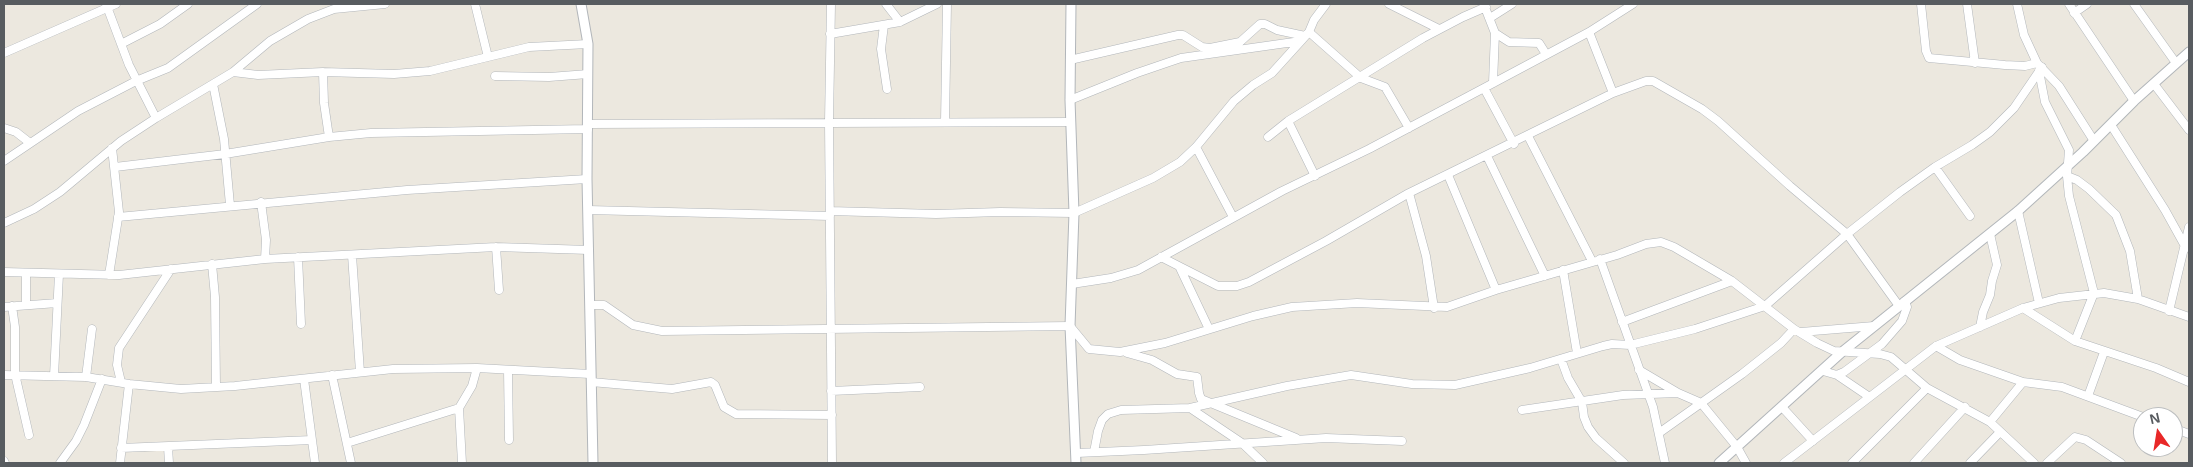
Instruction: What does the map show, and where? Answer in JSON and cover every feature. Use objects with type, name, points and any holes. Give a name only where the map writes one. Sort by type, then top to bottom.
[{"type":"street","points":[[4,53],[106,6],[116,4]]},
{"type":"street","points":[[121,44],[160,24],[188,4]]},
{"type":"street","points":[[4,161],[78,111],[136,80],[168,68],[257,4]]},
{"type":"street","points":[[4,224],[34,210],[60,192],[112,148],[156,118],[176,108],[233,72],[270,41],[308,19],[333,6],[385,4]]},
{"type":"street","points":[[475,4],[488,57]]},
{"type":"street","points":[[581,4],[588,44],[587,179],[593,463]]},
{"type":"street","points":[[831,4],[829,122],[832,463]]},
{"type":"street","points":[[886,4],[900,22]]},
{"type":"street","points":[[830,34],[900,22],[937,4]]},
{"type":"street","points":[[945,122],[947,4]]},
{"type":"street","points":[[1070,4],[1070,100],[1074,212],[1070,326],[1076,463]]},
{"type":"street","points":[[588,210],[830,214],[1074,212],[1153,178],[1180,162],[1196,147],[1234,101],[1272,73],[1305,36],[1326,4]]},
{"type":"street","points":[[1389,4],[1439,29]]},
{"type":"street","points":[[1490,18],[1512,4]]},
{"type":"street","points":[[1072,284],[1111,278],[1138,270],[1233,217],[1409,128],[1589,32],[1633,4]]},
{"type":"street","points":[[1922,4],[1928,56],[1936,60],[2039,67],[2059,86],[2094,141]]},
{"type":"street","points":[[1967,4],[1975,63]]},
{"type":"street","points":[[2017,4],[2024,35],[2039,67],[2047,108],[2068,146],[2069,165],[2067,176],[2069,196],[2094,293],[2075,341]]},
{"type":"street","points":[[2069,4],[2134,101]]},
{"type":"street","points":[[2074,13],[2087,4]]},
{"type":"street","points":[[2134,4],[2176,63]]},
{"type":"street","points":[[106,6],[136,80],[156,118]]},
{"type":"street","points":[[1268,138],[1288,121],[1439,29],[1485,6],[1495,33],[1493,83]]},
{"type":"street","points":[[1070,60],[1178,35],[1183,35],[1202,47],[1210,48],[1240,42],[1260,24],[1265,24],[1277,30],[1305,36],[1361,78],[1385,87],[1409,128]]},
{"type":"street","points":[[884,25],[881,49],[887,89]]},
{"type":"street","points":[[1589,32],[1613,93]]},
{"type":"street","points":[[1495,33],[1509,42],[1541,44],[1546,54]]},
{"type":"street","points":[[1070,100],[1137,73],[1181,58],[1305,36]]},
{"type":"street","points":[[233,72],[258,75],[323,72],[394,74],[430,71],[529,47],[588,44]]},
{"type":"street","points":[[1719,463],[1842,352],[2018,211],[2069,165],[2134,101],[2189,52]]},
{"type":"street","points":[[1094,452],[1102,420],[1108,414],[1121,410],[1190,408],[1287,386],[1351,375],[1412,384],[1455,385],[1500,376],[1612,344],[1630,345],[1695,329],[1765,306],[1847,234],[1934,167],[1972,145],[2000,123],[2014,108],[2039,67]]},
{"type":"street","points":[[323,72],[324,103],[329,137]]},
{"type":"street","points":[[495,76],[540,77],[588,74]]},
{"type":"street","points":[[1161,257],[1218,286],[1237,286],[1282,265],[1409,193],[1514,144],[1613,93],[1653,81],[1702,109],[1847,234],[1902,303],[1906,313],[1882,344],[1872,353],[1837,375]]},
{"type":"street","points":[[213,84],[225,154],[230,205]]},
{"type":"street","points":[[2154,84],[2189,130]]},
{"type":"street","points":[[1484,88],[1514,144]]},
{"type":"street","points":[[1288,121],[1315,176]]},
{"type":"street","points":[[115,167],[225,154],[329,137],[371,133],[588,126],[829,122],[1071,122]]},
{"type":"street","points":[[2111,125],[2187,247]]},
{"type":"street","points":[[4,128],[16,132],[30,143]]},
{"type":"street","points":[[1528,136],[1596,260],[1622,322],[1647,394],[1665,463]]},
{"type":"street","points":[[1196,147],[1233,217]]},
{"type":"street","points":[[110,275],[119,202],[112,148]]},
{"type":"street","points":[[1487,156],[1545,276]]},
{"type":"street","points":[[1934,167],[1970,216]]},
{"type":"street","points":[[1448,175],[1496,290]]},
{"type":"street","points":[[2067,176],[2090,189],[2116,215],[2130,251],[2138,299]]},
{"type":"street","points":[[118,217],[261,202],[587,179]]},
{"type":"street","points":[[1409,193],[1426,256],[1434,308]]},
{"type":"street","points":[[261,202],[266,240],[265,259]]},
{"type":"street","points":[[2018,211],[2040,302]]},
{"type":"street","points":[[2169,311],[2180,262],[2187,247],[2189,227]]},
{"type":"street","points":[[1980,327],[1997,265],[1990,234]]},
{"type":"street","points":[[1120,352],[1165,343],[1252,316],[1292,307],[1357,303],[1434,308],[1458,305],[1496,290],[1655,241],[1674,247],[1732,281],[1817,343],[1842,352],[1872,353],[1891,357],[1927,388],[1990,422],[2033,463]]},
{"type":"street","points":[[4,272],[110,275],[298,257],[496,247],[589,250]]},
{"type":"street","points":[[496,247],[499,290]]},
{"type":"street","points":[[352,255],[360,372]]},
{"type":"street","points":[[298,257],[301,324]]},
{"type":"street","points":[[2180,262],[2189,259]]},
{"type":"street","points":[[212,264],[215,297],[216,387]]},
{"type":"street","points":[[1180,268],[1209,330]]},
{"type":"street","points":[[120,463],[125,383],[117,365],[118,348],[171,269]]},
{"type":"street","points":[[1563,270],[1576,353]]},
{"type":"street","points":[[26,273],[26,304]]},
{"type":"street","points":[[54,376],[59,274]]},
{"type":"street","points":[[1622,322],[1732,281]]},
{"type":"street","points":[[1784,463],[1868,396],[1936,346],[2023,308],[2040,302],[2094,293],[2120,295],[2138,299],[2189,317]]},
{"type":"street","points":[[28,435],[15,374],[15,327],[8,306],[57,303]]},
{"type":"street","points":[[590,305],[604,306],[633,325],[662,331],[1070,326]]},
{"type":"street","points":[[2023,308],[2075,341],[2156,368],[2189,382]]},
{"type":"street","points":[[1070,326],[1089,349],[1120,352],[1152,360],[1176,374],[1197,377],[1200,396],[1210,403],[1300,440]]},
{"type":"street","points":[[1658,433],[1770,353],[1797,330],[1874,326]]},
{"type":"street","points":[[86,377],[92,329]]},
{"type":"street","points":[[1936,346],[1955,358],[2023,382],[2050,385],[2088,396],[2133,413]]},
{"type":"street","points":[[2088,396],[2104,352]]},
{"type":"street","points":[[1561,359],[1568,378],[1582,402],[1588,428],[1596,438],[1624,463]]},
{"type":"street","points":[[462,463],[459,408],[472,386],[477,368]]},
{"type":"street","points":[[4,375],[86,377],[169,389],[216,387],[393,369],[477,368],[590,378],[672,389],[711,382],[715,385],[724,407],[736,414],[832,415]]},
{"type":"street","points":[[508,370],[509,440]]},
{"type":"street","points":[[1639,370],[1678,393],[1701,402],[1737,447],[1746,463]]},
{"type":"street","points":[[1823,371],[1837,375],[1868,396]]},
{"type":"street","points":[[332,375],[351,463]]},
{"type":"street","points":[[60,463],[84,426],[102,379]]},
{"type":"street","points":[[304,379],[315,463]]},
{"type":"street","points":[[1990,422],[2023,382]]},
{"type":"street","points":[[832,391],[920,387]]},
{"type":"street","points":[[1852,463],[1927,388]]},
{"type":"street","points":[[1522,410],[1613,396],[1678,393]]},
{"type":"street","points":[[1782,407],[1813,441]]},
{"type":"street","points":[[1914,463],[1965,407]]},
{"type":"street","points":[[347,443],[459,408]]},
{"type":"street","points":[[1190,408],[1242,444],[1263,463]]},
{"type":"street","points":[[1970,463],[2000,432]]},
{"type":"street","points":[[2047,463],[2075,436],[2086,440],[2119,463]]},
{"type":"street","points":[[1077,453],[1345,438],[1402,441]]},
{"type":"street","points":[[121,448],[312,440]]},
{"type":"street","points":[[168,447],[169,463]]}]
